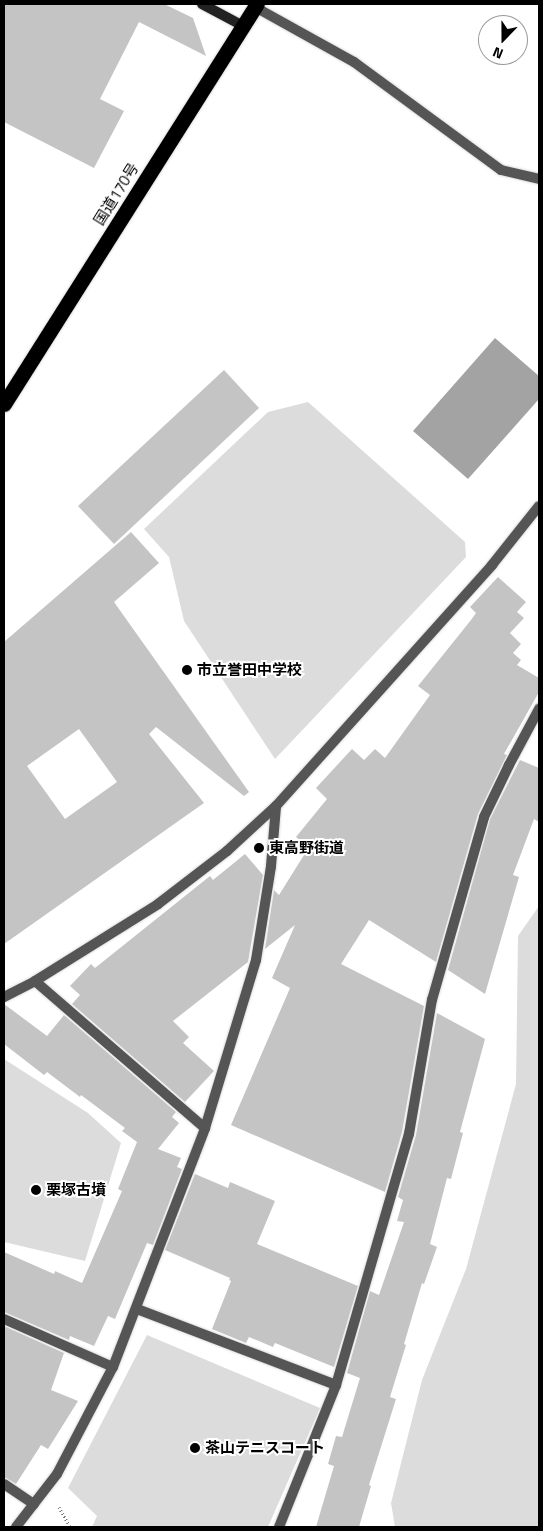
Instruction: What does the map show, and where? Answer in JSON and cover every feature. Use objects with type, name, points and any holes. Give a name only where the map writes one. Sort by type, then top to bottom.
[{"type":"highway","name":"国道170号","points":[[4,404],[256,5]]},
{"type":"street","points":[[202,4],[243,26]]},
{"type":"street","points":[[256,5],[354,62],[502,170],[539,179]]},
{"type":"street","points":[[4,997],[35,981],[158,904],[226,851],[276,806],[492,565],[539,506]]},
{"type":"street","points":[[279,1527],[336,1385],[409,1134],[432,1000],[484,817],[539,709]]},
{"type":"street","points":[[16,1527],[57,1474],[78,1438],[113,1367],[137,1309],[204,1128],[256,960],[270,866],[276,806]]},
{"type":"street","points":[[35,981],[204,1128]]},
{"type":"street","points":[[137,1309],[336,1385]]},
{"type":"street","points":[[4,1319],[113,1367]]},
{"type":"street","points":[[4,1484],[34,1504]]},
{"type":"path","points":[[60,1508],[70,1527]]},
{"type":"shaded area","points":[[495,338],[539,376],[539,399],[468,479],[413,431]]},
{"type":"shaded area","points":[[308,402],[465,542],[466,557],[275,759],[184,621],[169,557],[144,529],[268,412]]},
{"type":"shaded area","points":[[539,906],[539,1527],[395,1527],[391,1503],[422,1380],[466,1269],[516,1084],[518,936]]},
{"type":"shaded area","points":[[4,1059],[88,1113],[121,1143],[85,1261],[4,1242]]},
{"type":"shaded area","name":"茶山テニスコート","points":[[147,1335],[320,1408],[268,1527],[92,1527],[97,1516],[68,1488]]},
{"type":"building","points":[[4,4],[164,4],[193,18],[206,56],[139,22],[100,99],[124,111],[94,168],[4,122]]},
{"type":"building","points":[[224,370],[259,408],[114,544],[78,506]]},
{"type":"building","points":[[131,532],[159,563],[114,602],[249,792],[244,796],[156,727],[149,734],[204,803],[4,944],[4,642]],"holes":[[[79,729],[117,782],[65,819],[27,766]]]},
{"type":"building","points":[[498,577],[526,602],[517,612],[524,618],[510,633],[521,644],[513,653],[521,660],[517,665],[539,678],[539,692],[504,754],[507,755],[478,814],[436,962],[369,920],[341,964],[424,1006],[402,1132],[385,1192],[231,1125],[290,988],[272,978],[295,925],[265,949],[274,890],[279,895],[309,847],[296,837],[327,799],[316,788],[352,749],[364,760],[375,749],[385,758],[430,695],[418,686],[476,613],[470,607]]},
{"type":"building","points":[[520,760],[539,768],[539,822],[534,819],[513,875],[519,877],[485,994],[448,970],[490,819]]},
{"type":"building","points":[[245,854],[263,875],[248,962],[173,1021],[189,1037],[183,1043],[214,1071],[185,1102],[72,1004],[80,995],[70,986],[91,964],[95,968],[210,876],[213,880]]},
{"type":"building","points":[[4,1004],[47,1036],[64,1015],[176,1112],[172,1117],[179,1123],[158,1149],[181,1158],[177,1167],[182,1169],[153,1245],[147,1243],[115,1319],[108,1316],[94,1346],[70,1336],[69,1340],[4,1312],[4,1252],[54,1274],[55,1271],[82,1283],[122,1191],[118,1189],[137,1142],[122,1131],[125,1128],[81,1095],[80,1097],[47,1072],[44,1075],[4,1044]]},
{"type":"building","points":[[437,1013],[485,1039],[460,1132],[463,1133],[451,1179],[447,1178],[430,1244],[437,1247],[424,1284],[422,1283],[404,1344],[406,1345],[390,1397],[396,1399],[369,1485],[371,1486],[359,1527],[316,1527],[334,1466],[328,1464],[336,1436],[342,1437],[360,1378],[347,1373],[370,1291],[379,1295],[404,1222],[397,1221],[403,1200],[398,1197],[416,1135]]},
{"type":"building","points":[[195,1174],[228,1188],[230,1182],[275,1201],[257,1244],[358,1286],[334,1367],[275,1343],[273,1347],[249,1337],[246,1343],[212,1329],[231,1281],[229,1280],[230,1278],[165,1250]]},
{"type":"building","points":[[4,1326],[64,1353],[51,1390],[78,1401],[48,1449],[41,1445],[16,1484],[4,1477]]},
{"type":"place","name":"市立誉田中学校","points":[[187,670]]},
{"type":"place","name":"東高野街道","points":[[259,848]]},
{"type":"place","name":"栗塚古墳","points":[[36,1190]]},
{"type":"place","name":"茶山テニスコート","points":[[195,1448]]}]
